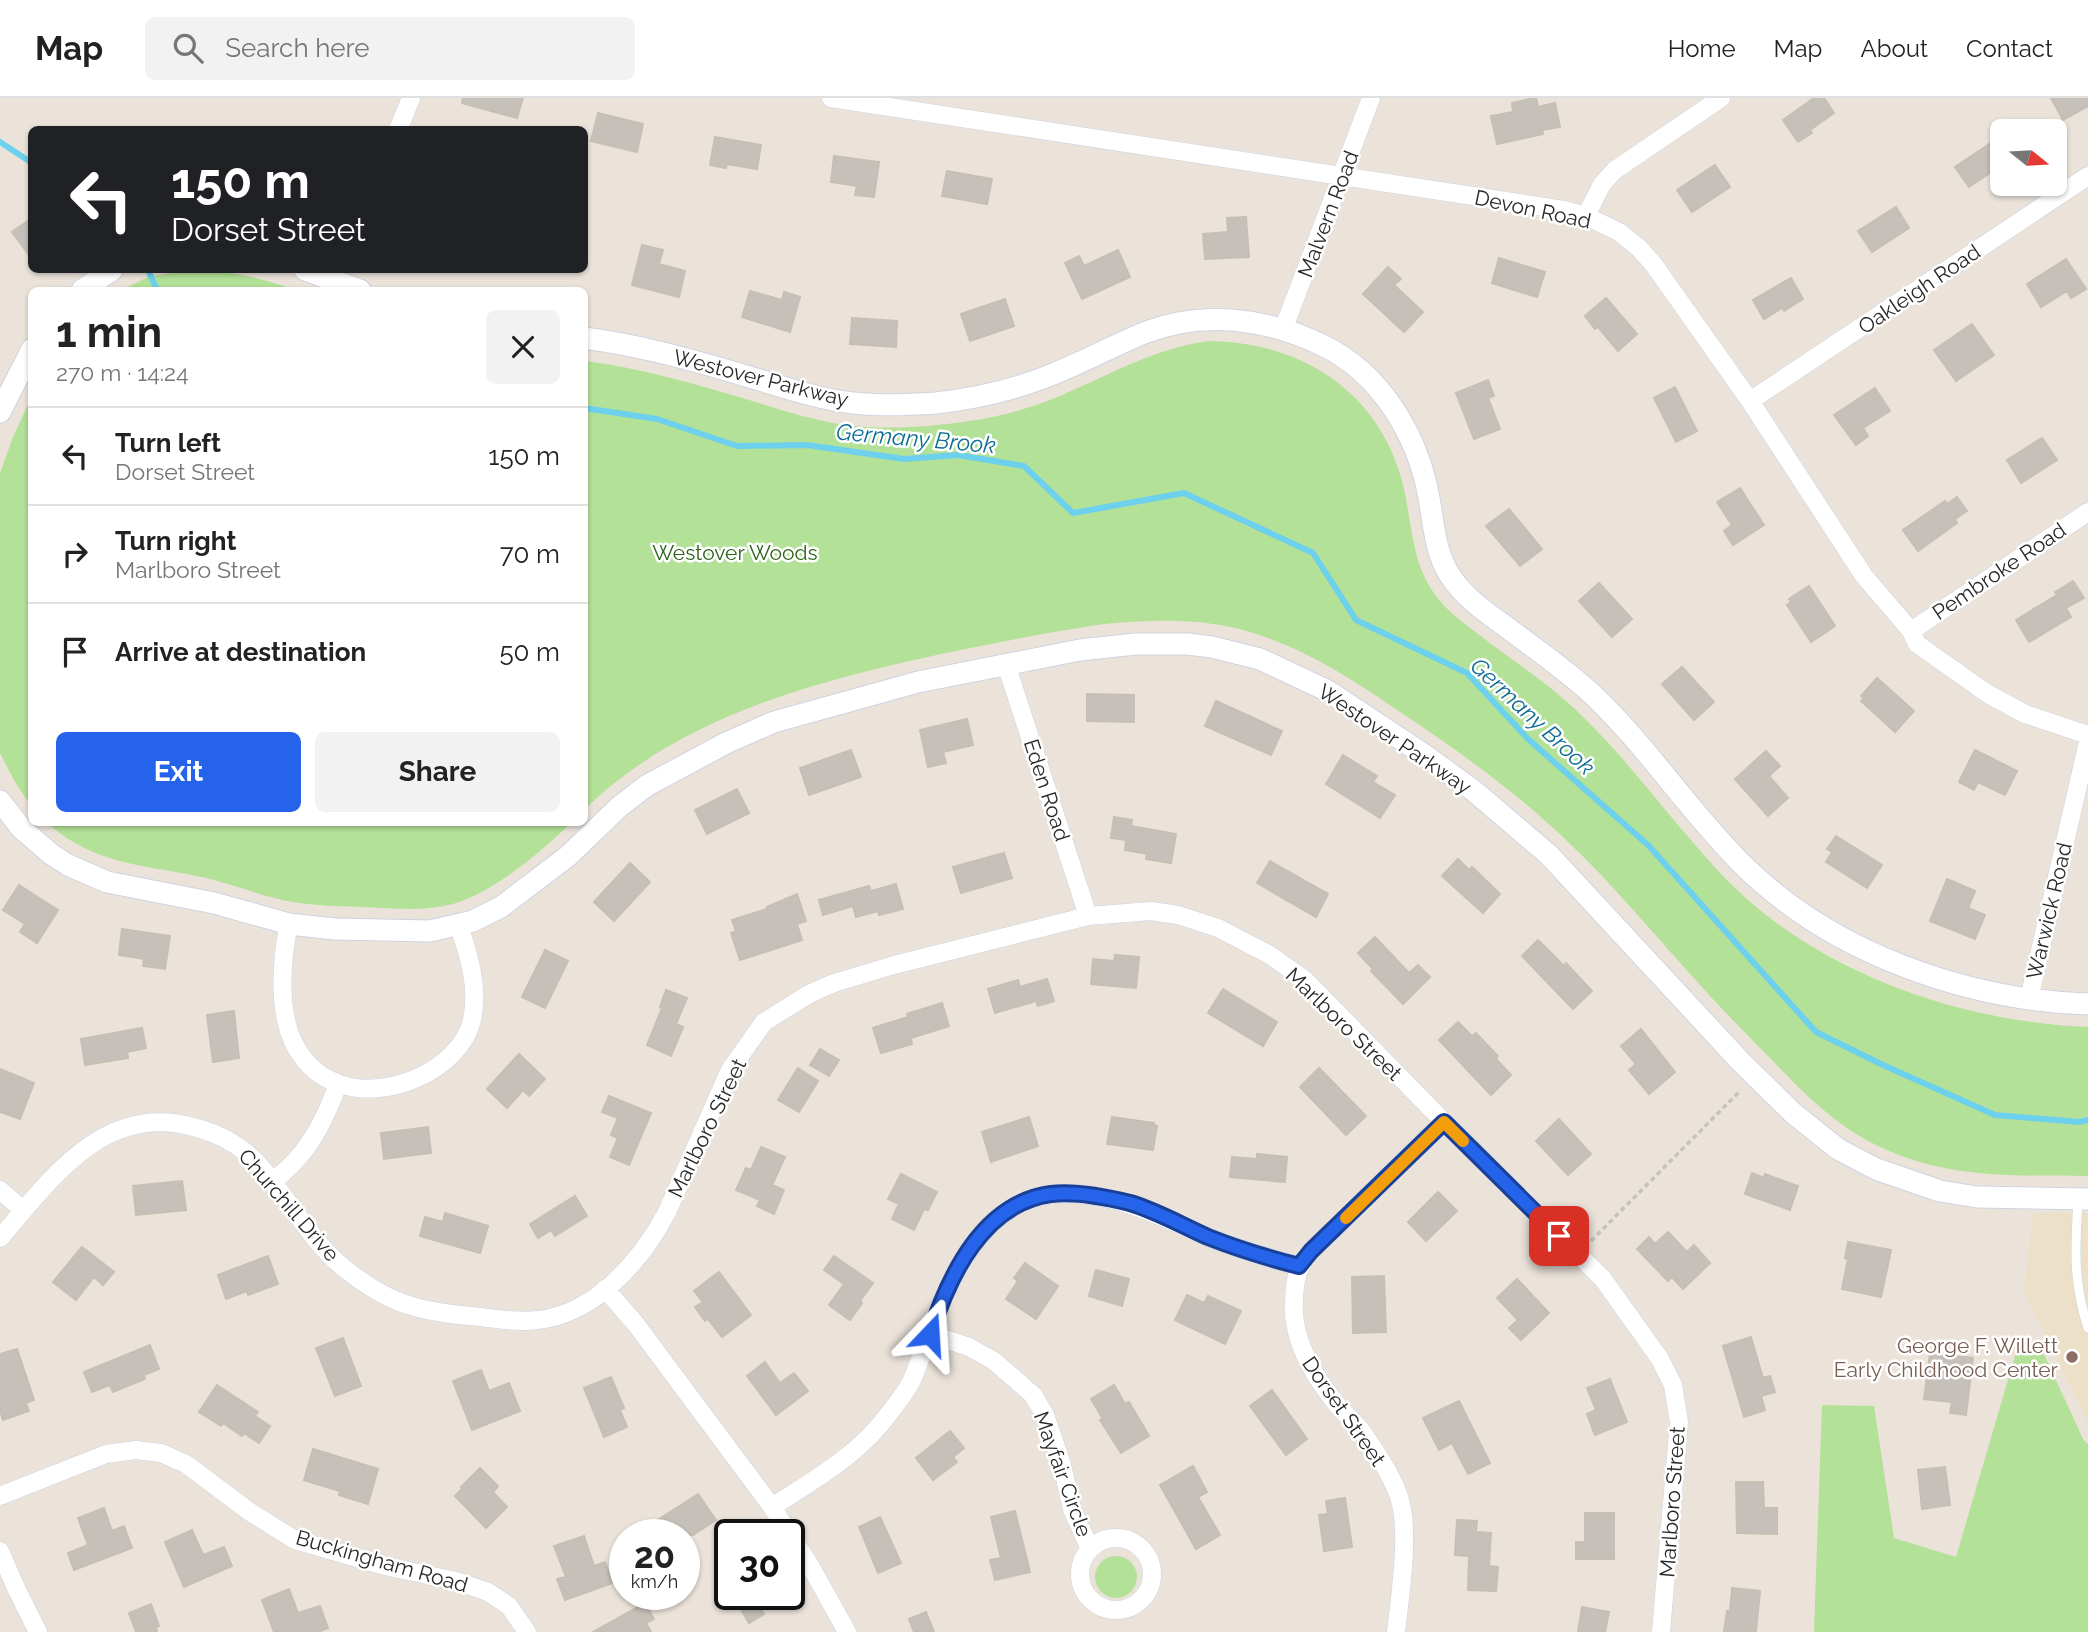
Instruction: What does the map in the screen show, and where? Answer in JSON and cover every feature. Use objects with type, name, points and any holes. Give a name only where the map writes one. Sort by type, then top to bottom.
[{"type":"street","points":[[400,126],[411,98]]},
{"type":"street","name":"Devon Road","points":[[831,98],[1539,205],[1586,216],[1619,232],[1654,265],[1750,401],[1864,576],[1911,631],[1917,644],[1988,694],[2025,714],[2088,735]]},
{"type":"street","name":"Malvern Road","points":[[1283,330],[1371,98]]},
{"type":"street","points":[[1586,216],[1602,184],[1615,170],[1721,98]]},
{"type":"street","name":"Oakleigh Road","points":[[1750,401],[2088,176]]},
{"type":"street","points":[[86,287],[108,273]]},
{"type":"street","points":[[337,275],[355,287]]},
{"type":"street","name":"Westover Parkway","points":[[588,339],[664,353],[824,398],[862,403],[905,404],[969,398],[1023,385],[1048,377],[1145,333],[1185,321],[1226,318],[1283,330],[1326,346],[1345,358],[1376,386],[1409,436],[1424,475],[1439,554],[1462,592],[1604,705],[1745,867],[1765,885],[1808,916],[1881,956],[1930,976],[1957,985],[2029,999],[2088,1004]]},
{"type":"street","points":[[0,412],[28,357]]},
{"type":"street","name":"Pembroke Road","points":[[1911,631],[2088,512]]},
{"type":"street","name":"Westover Parkway","points":[[0,801],[34,842],[89,876],[289,924],[335,929],[430,931],[459,926],[488,914],[516,897],[568,856],[619,807],[646,786],[741,736],[793,715],[889,689],[1106,646],[1188,644],[1235,652],[1259,659],[1328,691],[1474,791],[1549,855],[1755,1076],[1793,1113],[1838,1149],[1894,1177],[1940,1192],[1958,1195],[2083,1199]]},
{"type":"street","name":"Eden Road","points":[[1006,664],[1088,916]]},
{"type":"street","name":"Warwick Road","points":[[2029,999],[2088,741]]},
{"type":"street","name":"Marlboro Street","points":[[605,1289],[627,1270],[656,1234],[730,1070],[764,1022],[809,994],[834,983],[894,965],[1088,916],[1151,911],[1178,915],[1218,928],[1270,956],[1305,980],[1603,1279],[1660,1359],[1673,1385],[1679,1422],[1661,1632]]},
{"type":"street","points":[[289,924],[284,969],[284,1004],[287,1028],[297,1050],[315,1071],[338,1084],[368,1088],[403,1083],[421,1077],[438,1067],[461,1045],[472,1020],[473,988],[468,955],[459,926]]},
{"type":"street","points":[[271,1182],[295,1163],[306,1149],[338,1084]]},
{"type":"street","name":"Churchill Drive","points":[[0,1238],[51,1179],[90,1144],[111,1132],[158,1122],[206,1130],[245,1151],[341,1266],[386,1297],[410,1307],[433,1312],[536,1321],[557,1317],[580,1307],[605,1289]]},
{"type":"street","points":[[772,1507],[848,1457],[876,1432],[911,1382],[937,1312],[962,1259],[997,1216],[1024,1201],[1052,1194],[1078,1194],[1132,1204],[1246,1252],[1299,1266],[1311,1251],[1444,1122]]},
{"type":"street","points":[[0,1191],[23,1210]]},
{"type":"street","name":"Dorset Street","points":[[1299,1266],[1295,1278],[1293,1307],[1299,1344],[1315,1374],[1337,1405],[1359,1428],[1399,1495],[1404,1523],[1402,1585],[1396,1632]]},
{"type":"street","points":[[605,1289],[635,1323],[772,1507],[811,1567],[847,1632]]},
{"type":"street","name":"Mayfair Circle","points":[[930,1334],[969,1347],[994,1361],[1033,1395],[1045,1415],[1062,1465],[1072,1509],[1090,1549]]},
{"type":"street","name":"Buckingham Road","points":[[0,1496],[106,1454],[136,1450],[161,1453],[186,1464],[250,1512],[295,1540],[384,1566],[456,1581],[488,1592],[509,1606],[527,1632]]},
{"type":"street","name":"Mayfair Circle","points":[[1112,1538],[1135,1544],[1150,1563],[1152,1576],[1143,1598],[1122,1610],[1100,1607],[1091,1600],[1080,1580],[1083,1558],[1090,1549],[1112,1538]]},
{"type":"street","points":[[0,1551],[38,1632]]},
{"type":"lane","points":[[2083,1199],[2075,1267],[2088,1328]]},
{"type":"path","points":[[1578,1255],[1755,1076]]},
{"type":"shaded area","name":"George F. Willett Early Childhood Center","points":[[2033,1213],[2088,1213],[2088,1423],[2024,1292]]},
{"type":"green space","points":[[171,273],[230,273],[286,287],[127,287],[148,277]]},
{"type":"green space","name":"Westover Woods","points":[[1209,341],[1243,344],[1275,351],[1305,362],[1332,378],[1356,399],[1376,423],[1392,452],[1403,485],[1416,554],[1426,581],[1439,600],[1463,622],[1576,710],[1726,879],[1762,912],[1803,941],[1847,966],[1941,1003],[2039,1023],[2088,1027],[2088,1176],[2003,1175],[1949,1169],[1896,1154],[1854,1133],[1817,1105],[1794,1083],[1716,1002],[1597,870],[1526,804],[1441,740],[1341,673],[1302,652],[1239,629],[1172,621],[1104,624],[941,654],[846,677],[751,707],[706,727],[663,750],[622,777],[588,806],[588,362],[668,377],[822,421],[862,427],[908,427],[980,419],[1024,409],[1130,364]]},
{"type":"green space","points":[[28,404],[28,802],[0,753],[0,473]]},
{"type":"green space","points":[[51,826],[568,826],[531,858],[484,891],[453,904],[408,909],[319,905],[282,900],[206,878],[123,862],[85,848]]},
{"type":"green space","points":[[2037,1339],[2084,1441],[2088,1444],[2088,1632],[1814,1632],[1822,1405],[1874,1406],[1894,1538],[1956,1557],[2017,1349]]},
{"type":"green space","points":[[1116,1556],[1131,1562],[1137,1577],[1131,1592],[1116,1598],[1101,1592],[1095,1577],[1101,1562]]},
{"type":"building","points":[[463,98],[523,98],[517,118],[462,103]]},
{"type":"building","points":[[1536,98],[1538,107],[1555,103],[1560,127],[1542,130],[1543,134],[1497,144],[1491,116],[1513,112],[1512,103]]},
{"type":"building","points":[[1814,98],[1824,98],[1834,113],[1798,142],[1783,120]]},
{"type":"building","points":[[2051,98],[2088,98],[2088,106],[2062,119]]},
{"type":"building","points":[[598,113],[643,124],[637,152],[591,141]]},
{"type":"building","points":[[715,137],[761,145],[757,169],[727,164],[726,168],[710,165]]},
{"type":"building","points":[[1990,144],[1990,173],[1969,187],[1955,167]]},
{"type":"building","points":[[834,156],[879,162],[874,197],[855,195],[857,186],[831,182]]},
{"type":"building","points":[[1715,165],[1730,187],[1692,212],[1677,190]]},
{"type":"building","points":[[947,171],[992,179],[987,204],[942,196]]},
{"type":"building","points":[[1896,207],[1909,228],[1872,252],[1858,231]]},
{"type":"building","points":[[1246,217],[1249,257],[1205,259],[1203,234],[1228,232],[1227,218]]},
{"type":"building","points":[[28,221],[28,254],[12,232]]},
{"type":"building","points":[[642,245],[663,250],[659,264],[685,271],[679,297],[632,285]]},
{"type":"building","points":[[1118,250],[1130,277],[1082,299],[1065,263],[1079,256],[1084,266]]},
{"type":"building","points":[[1499,258],[1545,272],[1537,297],[1492,283]]},
{"type":"building","points":[[2066,259],[2086,289],[2071,298],[2067,291],[2041,307],[2027,284]]},
{"type":"building","points":[[1388,267],[1401,279],[1394,285],[1423,312],[1404,332],[1363,294]]},
{"type":"building","points":[[1791,278],[1803,299],[1764,319],[1753,300]]},
{"type":"building","points":[[750,291],[782,300],[784,292],[800,297],[790,332],[742,317]]},
{"type":"building","points":[[1606,298],[1637,334],[1618,351],[1585,316]]},
{"type":"building","points":[[1005,299],[1014,326],[970,341],[961,314]]},
{"type":"building","points":[[852,318],[897,321],[896,347],[850,344]]},
{"type":"building","points":[[1972,324],[1994,355],[1956,381],[1934,350]]},
{"type":"building","points":[[1488,380],[1494,396],[1488,398],[1500,429],[1474,439],[1456,393]]},
{"type":"building","points":[[1675,387],[1697,431],[1676,442],[1654,398]]},
{"type":"building","points":[[1875,388],[1890,411],[1863,428],[1868,436],[1856,445],[1834,415]]},
{"type":"building","points":[[2042,438],[2057,460],[2021,483],[2007,460]]},
{"type":"building","points":[[1740,488],[1764,525],[1733,545],[1724,531],[1732,525],[1717,502]]},
{"type":"building","points":[[1957,497],[1967,511],[1955,519],[1957,523],[1918,551],[1903,530],[1945,501],[1947,504]]},
{"type":"building","points":[[1509,509],[1542,549],[1520,566],[1486,526]]},
{"type":"building","points":[[2073,581],[2084,598],[2066,608],[2071,617],[2029,642],[2016,620],[2057,595],[2055,592]]},
{"type":"building","points":[[1599,583],[1632,619],[1612,637],[1579,601]]},
{"type":"building","points":[[1809,586],[1835,626],[1811,642],[1787,605],[1791,602],[1789,599]]},
{"type":"building","points":[[1682,667],[1714,702],[1694,720],[1662,684]]},
{"type":"building","points":[[1877,678],[1914,711],[1895,732],[1861,701],[1864,698],[1861,696]]},
{"type":"building","points":[[1087,694],[1134,695],[1134,722],[1087,721]]},
{"type":"building","points":[[1216,701],[1282,731],[1271,755],[1205,726]]},
{"type":"building","points":[[967,719],[973,745],[943,752],[946,763],[928,767],[920,730]]},
{"type":"building","points":[[851,750],[861,777],[809,795],[800,768]]},
{"type":"building","points":[[1975,750],[2017,771],[2005,795],[1978,782],[1974,790],[1959,782]]},
{"type":"building","points":[[1766,751],[1780,766],[1769,776],[1788,798],[1768,816],[1735,779]]},
{"type":"building","points":[[1343,755],[1377,776],[1373,782],[1395,795],[1380,818],[1326,784]]},
{"type":"building","points":[[737,789],[749,813],[707,834],[695,810]]},
{"type":"building","points":[[1114,817],[1132,820],[1131,826],[1176,834],[1171,863],[1146,859],[1147,854],[1125,850],[1126,840],[1111,838]]},
{"type":"building","points":[[1836,836],[1882,865],[1867,888],[1826,862],[1832,852],[1827,849]]},
{"type":"building","points":[[1004,853],[1012,878],[961,893],[953,867]]},
{"type":"building","points":[[1458,859],[1469,870],[1472,867],[1500,894],[1483,913],[1442,876]]},
{"type":"building","points":[[1270,861],[1328,894],[1316,917],[1257,883]]},
{"type":"building","points":[[630,863],[650,882],[614,921],[594,902]]},
{"type":"building","points":[[1947,879],[1975,891],[1968,908],[1985,915],[1975,939],[1930,921]]},
{"type":"building","points":[[896,884],[903,909],[879,915],[878,911],[856,917],[853,906],[823,915],[819,900],[869,886],[871,891]]},
{"type":"building","points":[[19,885],[58,910],[37,943],[20,932],[25,924],[3,910]]},
{"type":"building","points":[[797,894],[806,921],[797,924],[802,940],[740,960],[731,933],[736,931],[732,920],[767,909]]},
{"type":"building","points":[[122,929],[170,936],[165,969],[143,966],[144,959],[119,955]]},
{"type":"building","points":[[1375,937],[1409,973],[1418,965],[1430,977],[1403,1004],[1371,971],[1373,969],[1358,953]]},
{"type":"building","points":[[1538,940],[1564,966],[1566,963],[1592,991],[1573,1009],[1522,956]]},
{"type":"building","points":[[545,950],[568,961],[545,1008],[522,997]]},
{"type":"building","points":[[1115,955],[1139,957],[1136,988],[1091,984],[1093,959],[1114,961]]},
{"type":"building","points":[[1047,979],[1054,1001],[1038,1006],[1036,1001],[995,1013],[988,989],[1018,980],[1020,987]]},
{"type":"building","points":[[1223,989],[1277,1022],[1263,1046],[1208,1013]]},
{"type":"building","points":[[666,990],[687,998],[676,1024],[683,1027],[671,1056],[647,1045]]},
{"type":"building","points":[[942,1003],[949,1026],[911,1038],[912,1044],[881,1053],[873,1028]]},
{"type":"building","points":[[234,1011],[239,1058],[213,1062],[207,1015]]},
{"type":"building","points":[[1458,1022],[1472,1036],[1476,1033],[1498,1056],[1496,1059],[1511,1075],[1491,1095],[1439,1040]]},
{"type":"building","points":[[142,1028],[146,1048],[127,1052],[128,1058],[85,1065],[81,1039]]},
{"type":"building","points":[[1641,1029],[1675,1072],[1649,1094],[1629,1070],[1636,1064],[1621,1046]]},
{"type":"building","points":[[820,1049],[839,1060],[829,1076],[810,1065]]},
{"type":"building","points":[[519,1054],[545,1079],[529,1096],[523,1090],[507,1108],[487,1089]]},
{"type":"building","points":[[798,1068],[818,1081],[799,1112],[778,1100]]},
{"type":"building","points":[[1319,1068],[1366,1116],[1346,1135],[1300,1087]]},
{"type":"building","points":[[0,1069],[34,1083],[20,1119],[0,1112]]},
{"type":"building","points":[[609,1096],[651,1113],[629,1165],[610,1157],[618,1138],[611,1135],[618,1118],[602,1112]]},
{"type":"building","points":[[1029,1117],[1038,1146],[991,1162],[982,1132]]},
{"type":"building","points":[[1112,1117],[1154,1123],[1153,1125],[1157,1126],[1153,1150],[1107,1144]]},
{"type":"building","points":[[1559,1119],[1591,1154],[1568,1175],[1536,1141]]},
{"type":"building","points":[[428,1127],[431,1153],[384,1159],[381,1133]]},
{"type":"building","points":[[761,1147],[785,1157],[772,1185],[784,1190],[774,1214],[757,1206],[760,1200],[736,1190],[746,1168],[751,1170]]},
{"type":"building","points":[[1257,1154],[1287,1157],[1285,1182],[1230,1177],[1232,1157],[1257,1159]]},
{"type":"building","points":[[1752,1173],[1764,1178],[1765,1174],[1798,1186],[1790,1210],[1745,1194]]},
{"type":"building","points":[[901,1174],[937,1192],[928,1210],[924,1209],[914,1230],[892,1219],[899,1204],[888,1199]]},
{"type":"building","points":[[182,1181],[186,1210],[136,1215],[133,1186]]},
{"type":"building","points":[[1438,1192],[1457,1211],[1426,1241],[1408,1222]]},
{"type":"building","points":[[575,1196],[587,1216],[555,1236],[551,1230],[538,1238],[530,1224]]},
{"type":"building","points":[[445,1213],[488,1226],[480,1253],[420,1236],[425,1217],[443,1222]]},
{"type":"building","points":[[1668,1232],[1687,1252],[1694,1245],[1710,1263],[1683,1289],[1672,1277],[1668,1281],[1637,1249],[1649,1237],[1655,1244]]},
{"type":"building","points":[[1848,1242],[1891,1250],[1881,1297],[1842,1289],[1848,1259],[1845,1258]]},
{"type":"building","points":[[82,1247],[114,1272],[103,1285],[94,1277],[76,1300],[53,1282]]},
{"type":"building","points":[[268,1256],[278,1284],[248,1295],[247,1291],[226,1299],[218,1275]]},
{"type":"building","points":[[834,1256],[873,1283],[850,1320],[829,1305],[844,1284],[824,1270]]},
{"type":"building","points":[[1025,1263],[1058,1286],[1036,1319],[1006,1299],[1018,1281],[1014,1278]]},
{"type":"building","points":[[1096,1270],[1129,1279],[1122,1306],[1089,1296]]},
{"type":"building","points":[[719,1272],[751,1315],[722,1337],[695,1307],[703,1302],[694,1291]]},
{"type":"building","points":[[1384,1276],[1386,1332],[1353,1333],[1352,1277]]},
{"type":"building","points":[[1517,1279],[1549,1313],[1521,1340],[1509,1328],[1518,1320],[1497,1298]]},
{"type":"building","points":[[1187,1295],[1204,1303],[1208,1296],[1241,1311],[1225,1344],[1175,1320]]},
{"type":"building","points":[[1751,1337],[1763,1378],[1770,1376],[1775,1392],[1761,1396],[1765,1410],[1744,1417],[1723,1346]]},
{"type":"building","points":[[343,1338],[361,1386],[335,1396],[316,1348]]},
{"type":"building","points":[[150,1345],[159,1369],[144,1375],[145,1379],[113,1392],[110,1385],[92,1392],[84,1372]]},
{"type":"building","points":[[17,1349],[34,1400],[26,1403],[29,1411],[3,1420],[0,1410],[0,1354]]},
{"type":"building","points":[[1930,1353],[1973,1358],[1966,1415],[1950,1413],[1952,1402],[1924,1399]]},
{"type":"building","points":[[765,1362],[780,1383],[794,1373],[808,1391],[776,1415],[747,1376]]},
{"type":"building","points":[[481,1370],[489,1391],[509,1383],[520,1411],[472,1430],[453,1381]]},
{"type":"building","points":[[611,1377],[624,1408],[620,1410],[627,1427],[604,1437],[584,1388]]},
{"type":"building","points":[[1610,1379],[1627,1422],[1595,1435],[1587,1414],[1596,1410],[1587,1388]]},
{"type":"building","points":[[217,1385],[258,1412],[255,1416],[270,1426],[259,1443],[244,1433],[242,1436],[223,1423],[221,1426],[199,1412]]},
{"type":"building","points":[[1114,1385],[1125,1404],[1129,1402],[1149,1436],[1121,1453],[1100,1420],[1103,1419],[1091,1399]]},
{"type":"building","points":[[1272,1390],[1307,1439],[1286,1455],[1250,1406]]},
{"type":"building","points":[[1459,1401],[1490,1463],[1468,1474],[1452,1443],[1439,1450],[1423,1418]]},
{"type":"building","points":[[950,1431],[964,1448],[953,1457],[957,1462],[933,1480],[916,1458]]},
{"type":"building","points":[[313,1449],[378,1469],[368,1504],[339,1495],[340,1491],[304,1480]]},
{"type":"building","points":[[1193,1466],[1207,1492],[1198,1497],[1220,1535],[1196,1549],[1160,1485]]},
{"type":"building","points":[[1945,1467],[1950,1505],[1922,1509],[1918,1470]]},
{"type":"building","points":[[480,1468],[498,1486],[493,1492],[507,1507],[486,1528],[455,1496]]},
{"type":"building","points":[[1736,1482],[1763,1482],[1764,1508],[1777,1508],[1777,1534],[1737,1533]]},
{"type":"building","points":[[698,1494],[715,1519],[700,1530],[700,1519],[659,1519]]},
{"type":"building","points":[[1345,1498],[1352,1547],[1324,1551],[1319,1515],[1328,1514],[1326,1501]]},
{"type":"building","points":[[104,1508],[112,1531],[124,1526],[132,1548],[74,1570],[68,1553],[88,1545],[78,1518]]},
{"type":"building","points":[[1015,1511],[1030,1572],[995,1580],[990,1560],[1001,1558],[991,1517]]},
{"type":"building","points":[[1585,1513],[1614,1513],[1614,1559],[1576,1559],[1576,1542],[1585,1542]]},
{"type":"building","points":[[880,1517],[901,1563],[878,1573],[859,1527]]},
{"type":"building","points":[[1457,1520],[1477,1521],[1476,1532],[1491,1533],[1489,1566],[1498,1567],[1496,1591],[1468,1590],[1469,1556],[1455,1555]]},
{"type":"building","points":[[192,1530],[203,1555],[224,1547],[232,1566],[184,1587],[165,1542]]},
{"type":"building","points":[[584,1536],[594,1566],[605,1562],[609,1584],[565,1600],[557,1579],[566,1577],[554,1546]]},
{"type":"building","points":[[1732,1588],[1760,1591],[1756,1632],[1724,1632],[1727,1611],[1730,1611]]},
{"type":"building","points":[[289,1589],[298,1613],[320,1606],[328,1628],[318,1632],[274,1632],[262,1600]]},
{"type":"building","points":[[151,1604],[159,1626],[156,1627],[157,1632],[136,1632],[129,1613]]},
{"type":"building","points":[[1582,1607],[1609,1612],[1605,1632],[1578,1632]]},
{"type":"building","points":[[632,1610],[649,1610],[654,1619],[646,1623],[651,1632],[593,1632]]},
{"type":"building","points":[[741,1610],[762,1610],[764,1614],[749,1623]]},
{"type":"building","points":[[926,1612],[934,1632],[914,1632],[909,1619]]},
{"type":"waterway","name":"Germany Brook","points":[[0,142],[28,160]]},
{"type":"waterway","name":"Germany Brook","points":[[149,273],[156,287]]},
{"type":"waterway","name":"Germany Brook","points":[[588,409],[657,419],[737,446],[807,445],[904,459],[958,455],[1024,466],[1073,513],[1184,493],[1313,553],[1356,620],[1467,673],[1528,739],[1648,845],[1816,1032],[1995,1115],[2079,1122],[2088,1120]]},
{"type":"slow traffic","points":[[1346,1218],[1444,1122],[1463,1141]]},
{"type":"place","name":"George F. Willett Early Childhood Center","points":[[2072,1357]]},
{"type":"route","points":[[930,1334],[937,1312],[962,1259],[997,1216],[1024,1201],[1052,1194],[1078,1194],[1132,1204],[1246,1252],[1299,1266],[1311,1251],[1444,1122],[1559,1236]]}]
